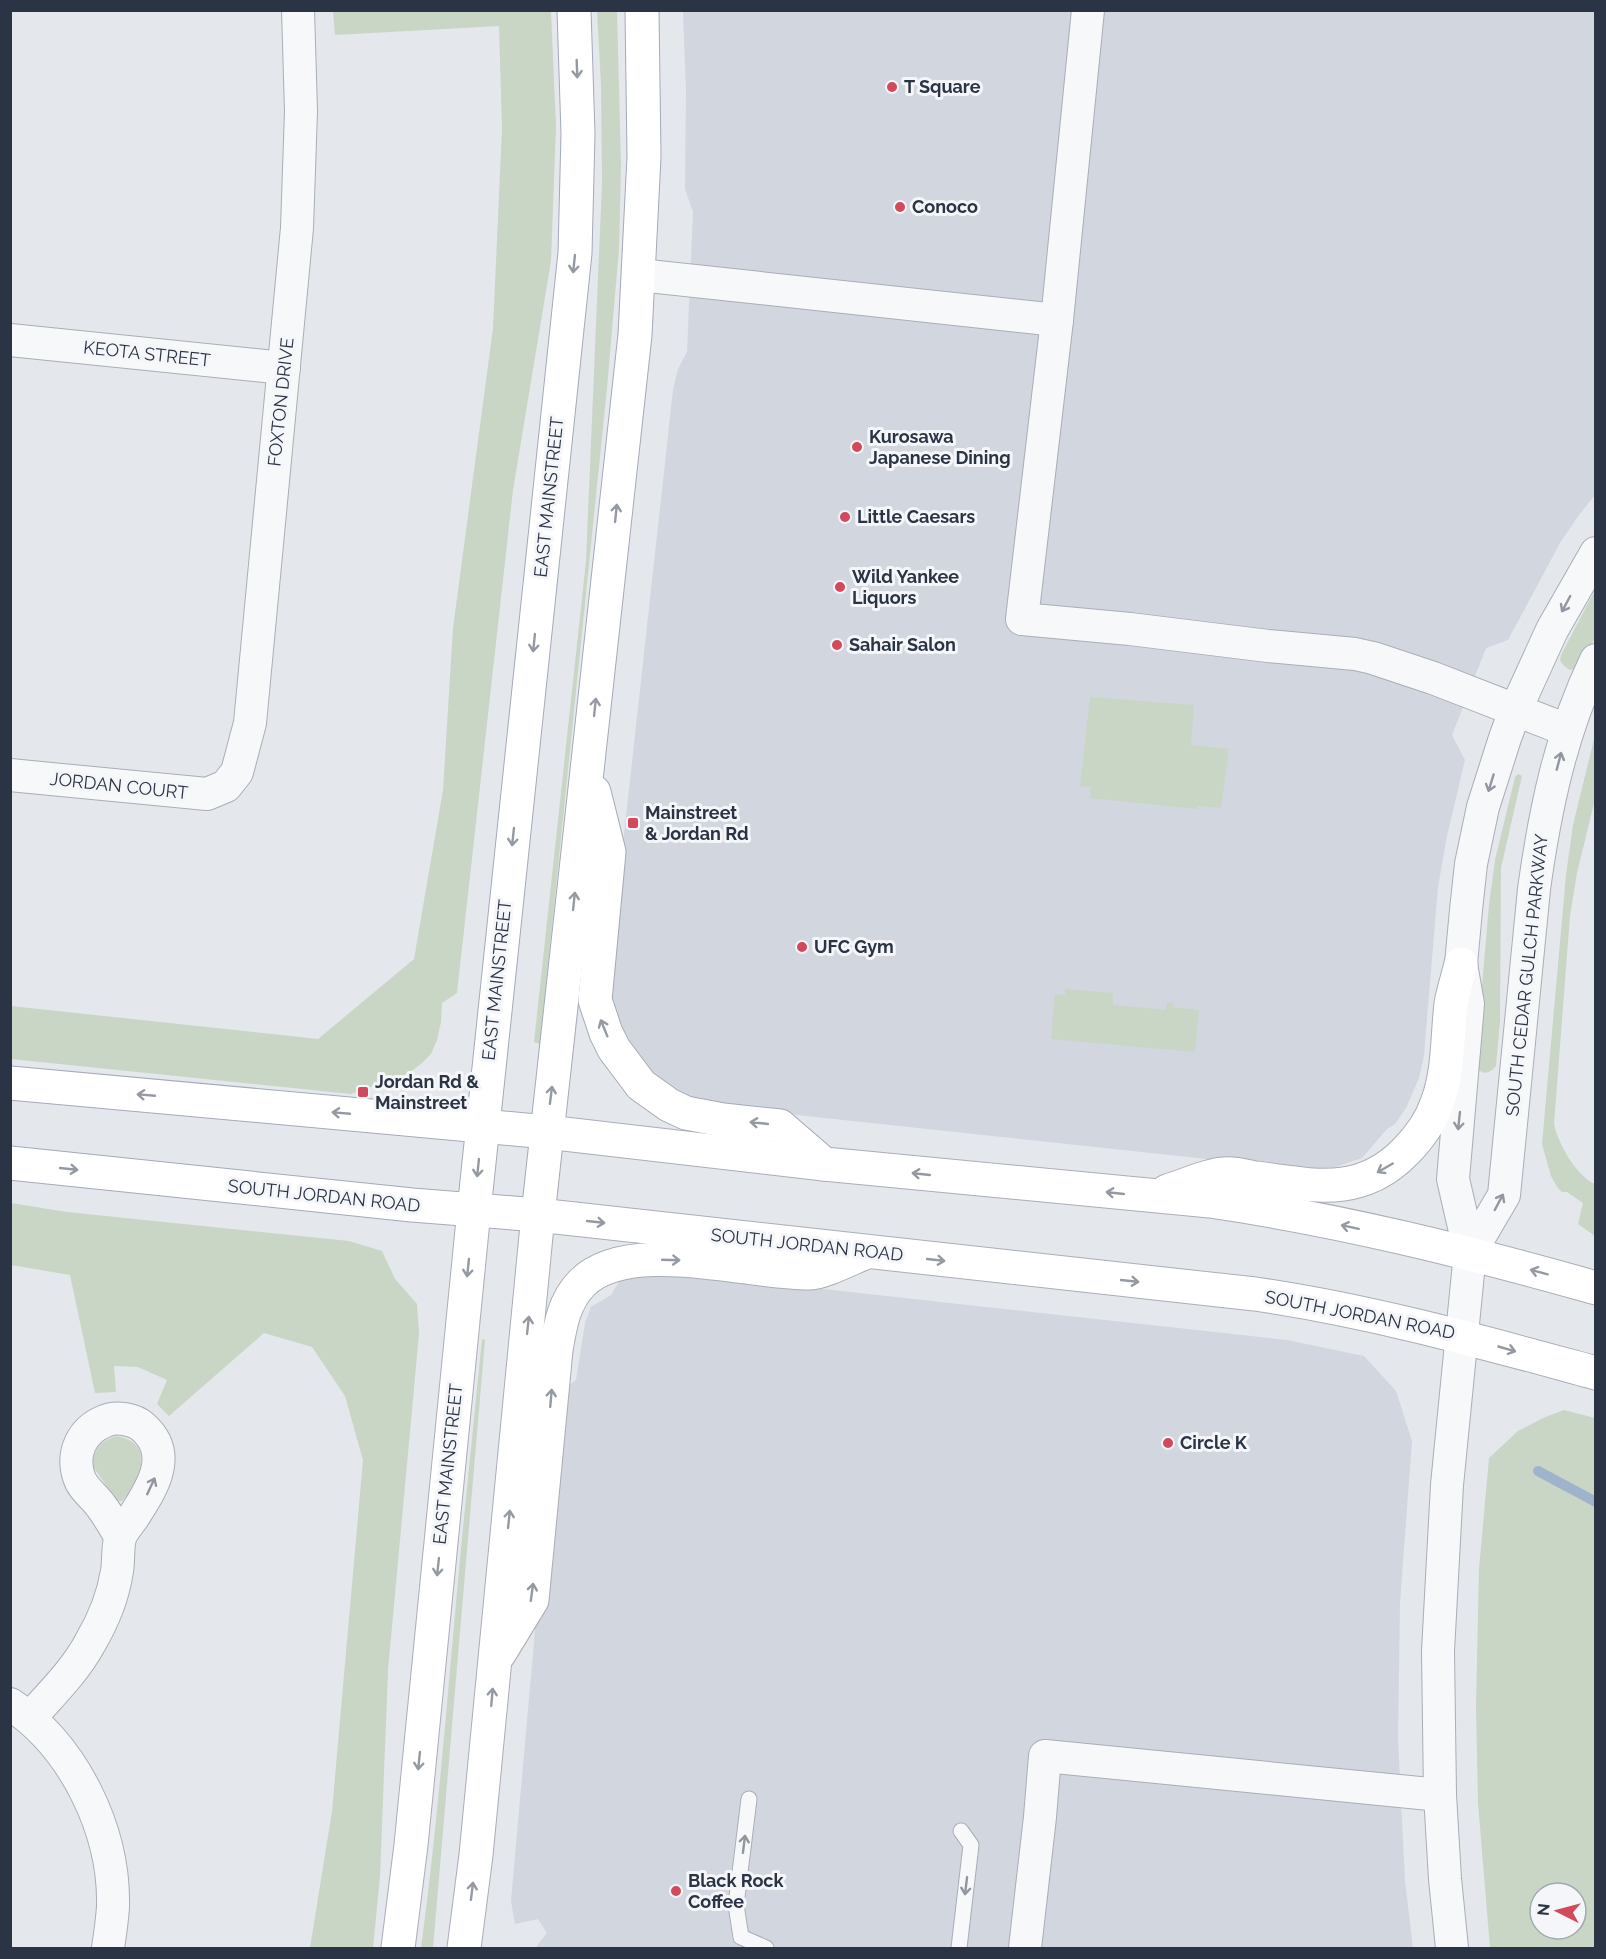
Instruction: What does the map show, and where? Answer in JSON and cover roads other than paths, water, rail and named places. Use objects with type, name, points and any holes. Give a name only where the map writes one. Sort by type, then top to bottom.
[{"type":"main road","name":"EAST MAINSTREET","points":[[398,1948],[411,1845],[482,1126],[575,253],[578,134],[574,10]]},
{"type":"main road","points":[[464,1948],[476,1855],[538,1215],[629,398],[639,275],[644,157],[642,10]]},
{"type":"main road","points":[[588,768],[609,852],[596,1000],[614,1050],[641,1085],[669,1105],[686,1113],[723,1120],[780,1126],[824,1164]]},
{"type":"main road","points":[[1149,1196],[1223,1173],[1315,1185],[1342,1185],[1365,1180],[1390,1167],[1409,1148],[1429,1121],[1437,1103],[1443,1081],[1452,1002],[1461,964]]},
{"type":"main road","points":[[10,1083],[547,1132],[824,1164],[1248,1207],[1470,1253],[1596,1288]]},
{"type":"main road","name":"SOUTH JORDAN ROAD","points":[[10,1163],[538,1215],[1266,1296],[1320,1304],[1463,1336],[1596,1373]]},
{"type":"main road","points":[[495,1661],[532,1600],[556,1350],[565,1310],[581,1284],[599,1271],[626,1262],[678,1260],[813,1273],[867,1252]]},
{"type":"street","name":"FOXTON DRIVE","points":[[226,786],[237,772],[250,723],[297,228],[301,111],[298,10]]},
{"type":"street","points":[[1088,10],[1057,320],[1022,619],[1355,654],[1402,666],[1567,730]]},
{"type":"street","points":[[639,275],[1057,320]]},
{"type":"street","name":"KEOTA STREET","points":[[10,340],[284,368]]},
{"type":"street","name":"SOUTH CEDAR GULCH PARKWAY","points":[[1452,1948],[1440,1795],[1438,1651],[1447,1485],[1470,1253],[1453,1179],[1468,1004],[1461,964],[1468,887],[1483,807],[1515,711],[1552,630],[1596,553]]},
{"type":"street","name":"SOUTH CEDAR GULCH PARKWAY","points":[[1470,1253],[1504,1195],[1535,878],[1547,810],[1567,730],[1596,660]]},
{"type":"street","name":"JORDAN COURT","points":[[10,775],[207,794],[226,786]]},
{"type":"street","points":[[108,1948],[112,1883],[103,1839],[76,1773],[50,1738],[20,1711],[76,1666],[110,1602],[116,1579],[120,1536]]},
{"type":"street","points":[[1024,1948],[1045,1756],[1440,1795]]},
{"type":"lane","points":[[749,1799],[736,1905],[741,1937],[766,1948]]},
{"type":"lane","points":[[959,1948],[971,1845],[961,1831]]},
{"type":"waterway","points":[[1538,1471],[1596,1502]]},
{"type":"place","name":"T Square","points":[[892,87]]},
{"type":"place","name":"Conoco","points":[[900,207]]},
{"type":"place","name":"Kurosawa Japanese Dining","points":[[857,447]]},
{"type":"place","name":"Little Caesars","points":[[845,517]]},
{"type":"place","name":"Wild Yankee Liquors","points":[[840,587]]},
{"type":"place","name":"Sahair Salon","points":[[837,645]]},
{"type":"place","name":"Mainstreet & Jordan Rd","points":[[633,823]]},
{"type":"place","name":"UFC Gym","points":[[802,947]]},
{"type":"place","name":"Jordan Rd & Mainstreet","points":[[363,1092]]},
{"type":"place","name":"Circle K","points":[[1168,1443]]},
{"type":"place","name":"Black Rock Coffee","points":[[676,1891]]}]
